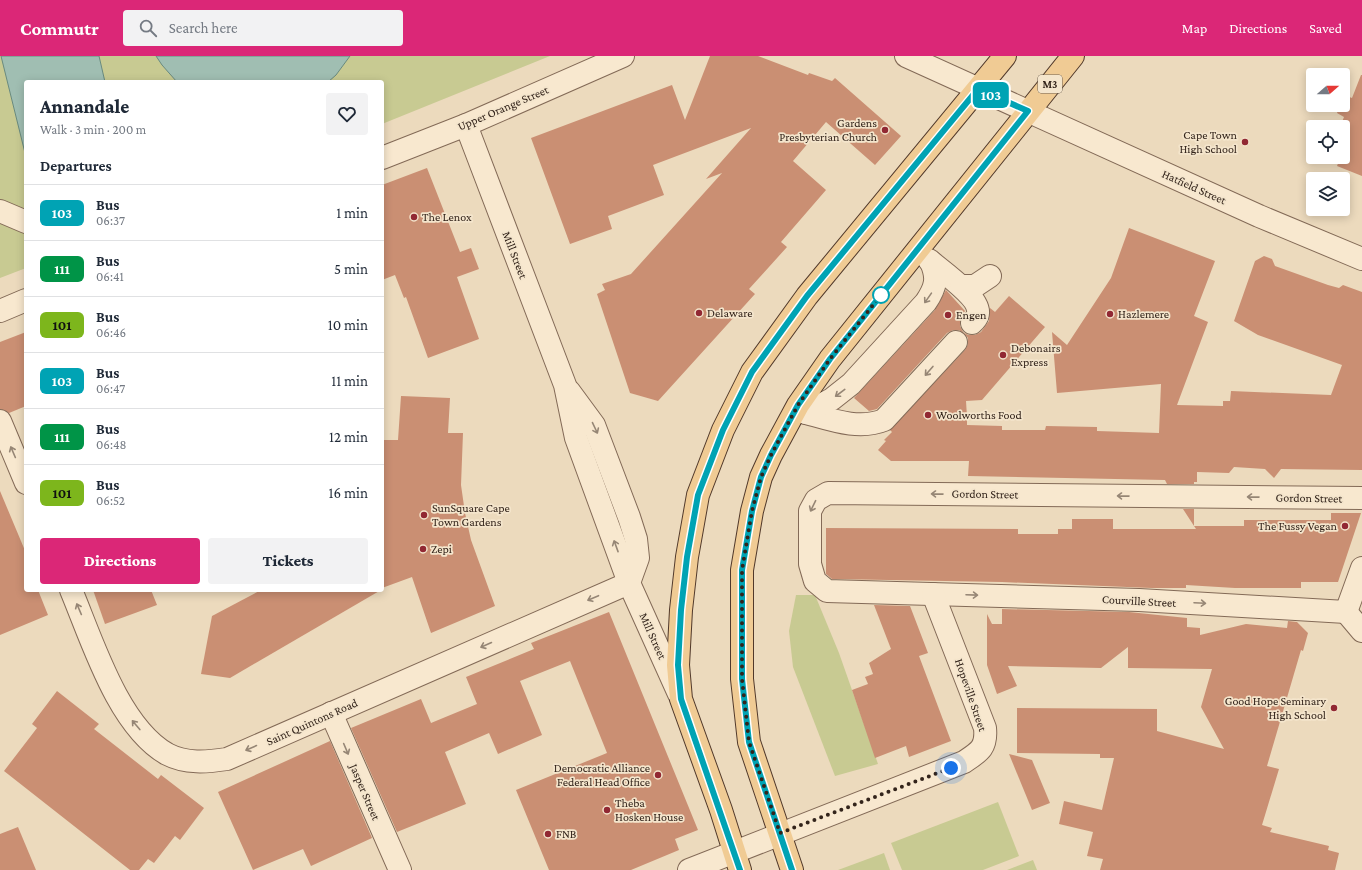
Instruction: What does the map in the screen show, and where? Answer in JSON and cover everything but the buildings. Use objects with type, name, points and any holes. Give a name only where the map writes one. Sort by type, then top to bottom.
[{"type":"main road","points":[[681,699],[678,665],[681,610],[687,557],[698,495],[723,430],[742,391],[752,372],[807,296],[1005,56]]},
{"type":"main road","name":"M3","points":[[792,870],[749,742],[742,679],[742,570],[752,511],[761,477],[771,455],[801,411],[830,359],[925,256],[1028,111],[1073,56]]},
{"type":"main road","name":"Mill Street","points":[[681,699],[738,861]]},
{"type":"street","name":"Upper Orange Street","points":[[384,157],[466,125],[623,56]]},
{"type":"street","points":[[906,56],[978,89]]},
{"type":"street","name":"Hatfield Street","points":[[978,89],[1259,216],[1362,259]]},
{"type":"street","name":"Mill Street","points":[[466,125],[565,385],[594,425],[629,517],[636,539],[638,558],[629,583],[681,699]]},
{"type":"street","points":[[0,211],[24,221]]},
{"type":"street","points":[[925,256],[961,286],[977,304],[979,311],[972,324]]},
{"type":"street","points":[[801,411],[832,399],[851,384],[926,302],[935,288],[937,280],[925,256]]},
{"type":"street","points":[[961,286],[975,286],[990,276]]},
{"type":"street","points":[[0,311],[24,301]]},
{"type":"street","points":[[801,411],[860,425],[872,425],[884,420],[956,342]]},
{"type":"street","points":[[0,421],[24,478]]},
{"type":"street","name":"Gordon Street","points":[[933,594],[827,591],[815,581],[810,564],[810,511],[816,500],[828,493],[1362,498]]},
{"type":"street","points":[[1362,568],[1346,612],[1362,630]]},
{"type":"street","name":"Saint Quintons Road","points":[[72,592],[112,687],[135,724],[152,743],[168,754],[189,761],[206,762],[227,759],[629,583]]},
{"type":"street","name":"Hopeville Street","points":[[689,870],[738,861],[780,833],[964,762],[983,746],[986,738],[985,728],[933,594]]},
{"type":"street","name":"Courville Street","points":[[933,594],[1139,600],[1346,612]]},
{"type":"street","name":"Jasper Street","points":[[331,713],[400,870]]},
{"type":"green space","points":[[0,56],[550,56],[384,123],[384,80],[24,80],[24,269],[0,278]]},
{"type":"green space","points":[[796,595],[815,595],[839,653],[878,764],[835,776],[793,667],[789,631]]},
{"type":"green space","points":[[998,802],[1019,856],[983,870],[902,870],[891,843]]},
{"type":"green space","points":[[884,853],[890,870],[838,870]]},
{"type":"green space","points":[[1033,860],[1037,870],[1007,870]]},
{"type":"shaded area","points":[[1,56],[99,56],[105,80],[24,80],[24,149]]},
{"type":"shaded area","points":[[156,56],[350,56],[336,75],[330,80],[175,80]]},
{"type":"bus line","name":"103","points":[[740,870],[721,810],[681,699],[678,665],[681,610],[687,557],[698,495],[723,430],[752,372],[807,296],[978,89],[1028,111],[830,359],[798,405],[761,477],[752,511],[742,570],[741,616],[742,679],[749,742],[792,870]]},
{"type":"place","name":"Gardens Presbyterian Church","points":[[885,130]]},
{"type":"place","name":"Cape Town High School","points":[[1245,142]]},
{"type":"place","name":"The Lenox","points":[[414,217]]},
{"type":"place","name":"Delaware","points":[[699,313]]},
{"type":"place","name":"Hazlemere","points":[[1110,314]]},
{"type":"place","name":"Engen","points":[[948,315]]},
{"type":"place","name":"Debonairs Express","points":[[1003,355]]},
{"type":"place","name":"Woolworths Food","points":[[928,415]]},
{"type":"place","name":"SunSquare Cape Town Gardens","points":[[424,515]]},
{"type":"place","name":"The Fussy Vegan","points":[[1345,526]]},
{"type":"place","name":"Zepi","points":[[423,549]]},
{"type":"place","name":"Good Hope Seminary High School","points":[[1334,708]]},
{"type":"place","name":"Democratic Alliance Federal Head Office","points":[[658,775]]},
{"type":"place","name":"Theba Hosken House","points":[[607,810]]},
{"type":"place","name":"FNB","points":[[548,834]]},
{"type":"route","points":[[881,295],[830,359],[798,405],[761,477],[752,511],[742,570],[742,679],[749,742],[780,833],[951,768]]}]
